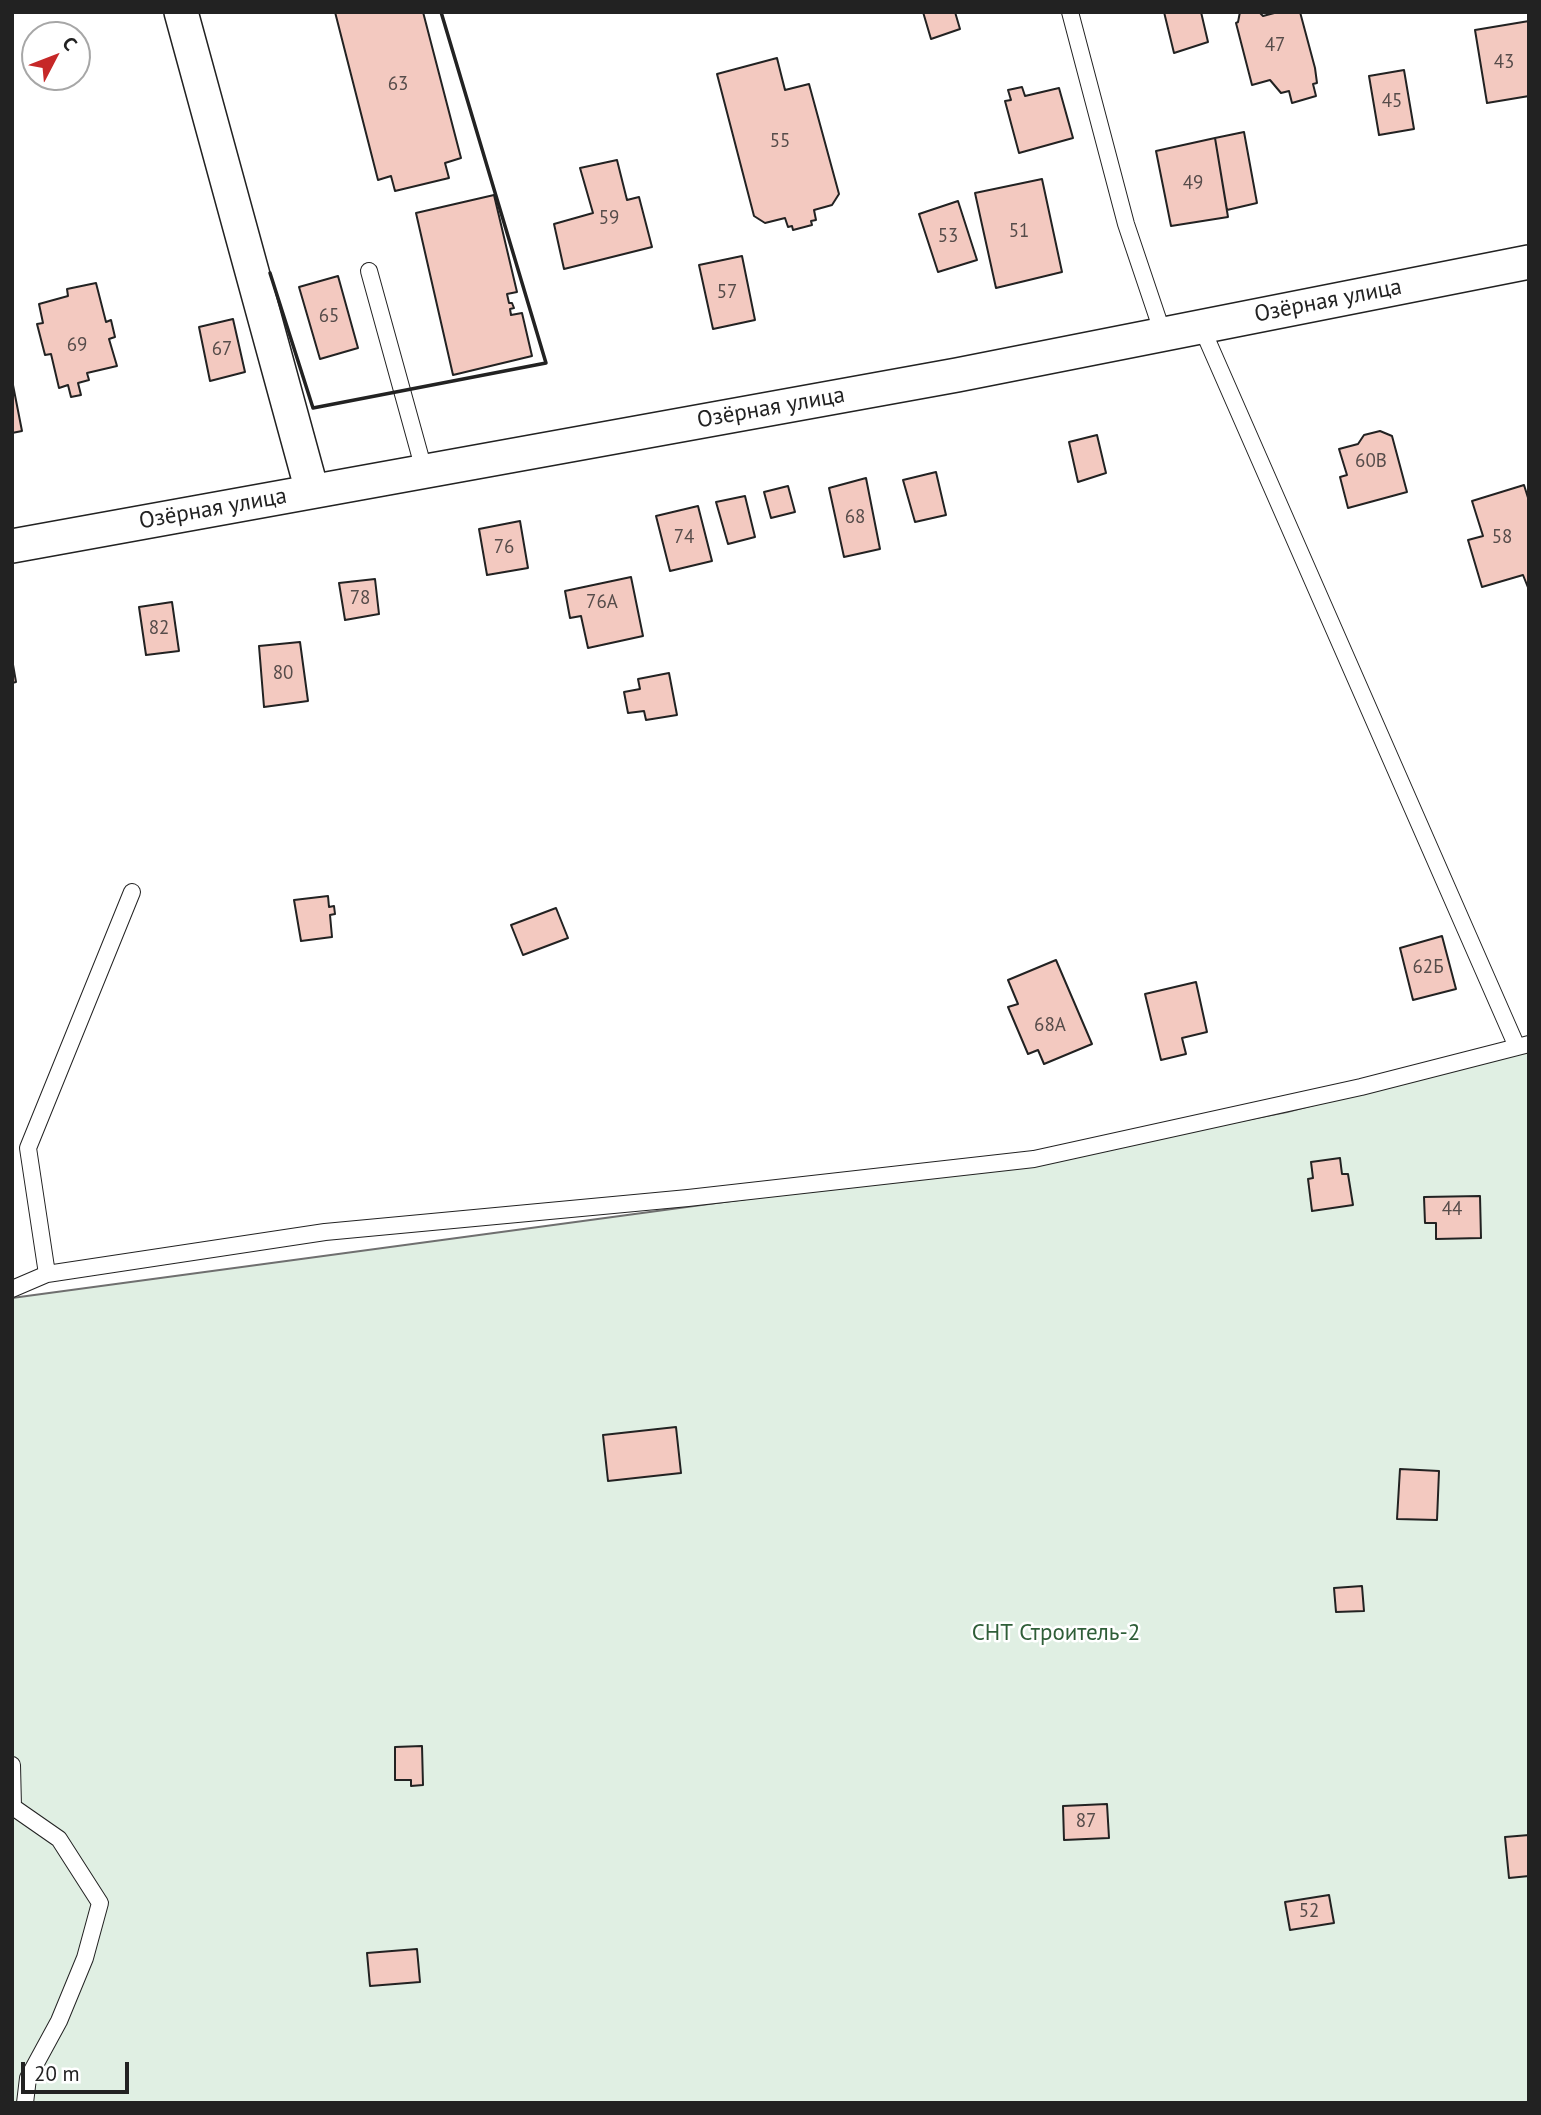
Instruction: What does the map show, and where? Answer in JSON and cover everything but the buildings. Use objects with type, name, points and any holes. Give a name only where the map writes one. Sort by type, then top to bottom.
[{"type":"street","points":[[181,12],[312,491]]},
{"type":"street","name":"Озёрная улица","points":[[12,546],[957,375],[1529,262]]},
{"type":"lane","points":[[1070,12],[1126,224],[1163,334]]},
{"type":"lane","points":[[369,271],[424,470]]},
{"type":"lane","points":[[12,1289],[47,1274],[326,1232],[688,1198],[1034,1159],[1361,1087],[1523,1046],[1201,326]]},
{"type":"lane","points":[[47,1274],[28,1148],[132,892]]},
{"type":"lane","points":[[12,1765],[13,1807],[60,1839],[100,1903],[85,1958],[59,2021],[28,2078],[25,2103]]},
{"type":"green space","name":"СНТ Строитель-2","points":[[1529,1051],[1529,2103],[12,2103],[12,1298],[1050,1158],[1287,1112],[1516,1052]]},
{"type":"wall","points":[[270,273],[313,408],[546,363],[441,12]]}]
